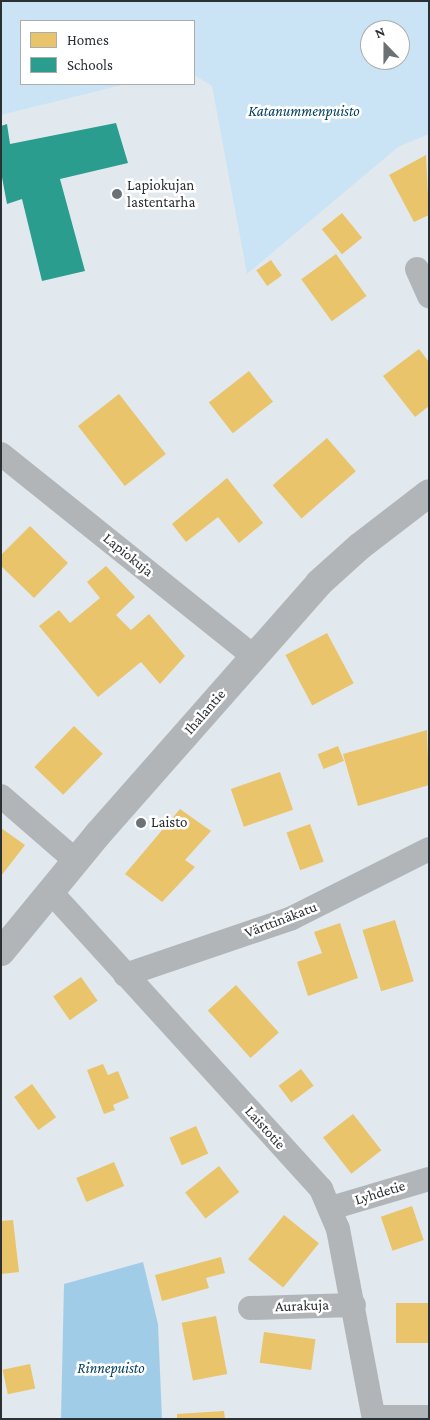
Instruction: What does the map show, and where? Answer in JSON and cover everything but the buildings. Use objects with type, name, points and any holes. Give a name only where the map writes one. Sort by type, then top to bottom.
[{"type":"street","points":[[417,269],[429,296]]},
{"type":"street","name":"Lapiokuja","points":[[1,454],[253,656]]},
{"type":"street","name":"Ihalantie","points":[[1,952],[50,891],[253,656],[319,583],[359,547],[429,493]]},
{"type":"street","points":[[1,796],[76,861]]},
{"type":"street","name":"Värttinäkatu","points":[[125,975],[292,918],[429,849]]},
{"type":"street","name":"Laistotie","points":[[50,891],[322,1189],[332,1208],[354,1305],[374,1418]]},
{"type":"street","name":"Lyhdetie","points":[[332,1208],[429,1179]]},
{"type":"street","name":"Aurakuja","points":[[250,1308],[354,1305]]},
{"type":"street","points":[[374,1418],[429,1416]]},
{"type":"green space","name":"Katanummenpuisto","points":[[1,1],[429,1],[429,134],[398,147],[247,274],[212,86],[195,76],[195,20],[20,20],[20,85],[122,85],[1,115]]},
{"type":"green space","name":"Rinnepuisto","points":[[143,1262],[158,1324],[162,1419],[61,1419],[64,1284]]},
{"type":"place","name":"Lapiokujan lastentarha","points":[[117,194]]},
{"type":"place","name":"Laisto","points":[[141,823]]}]
